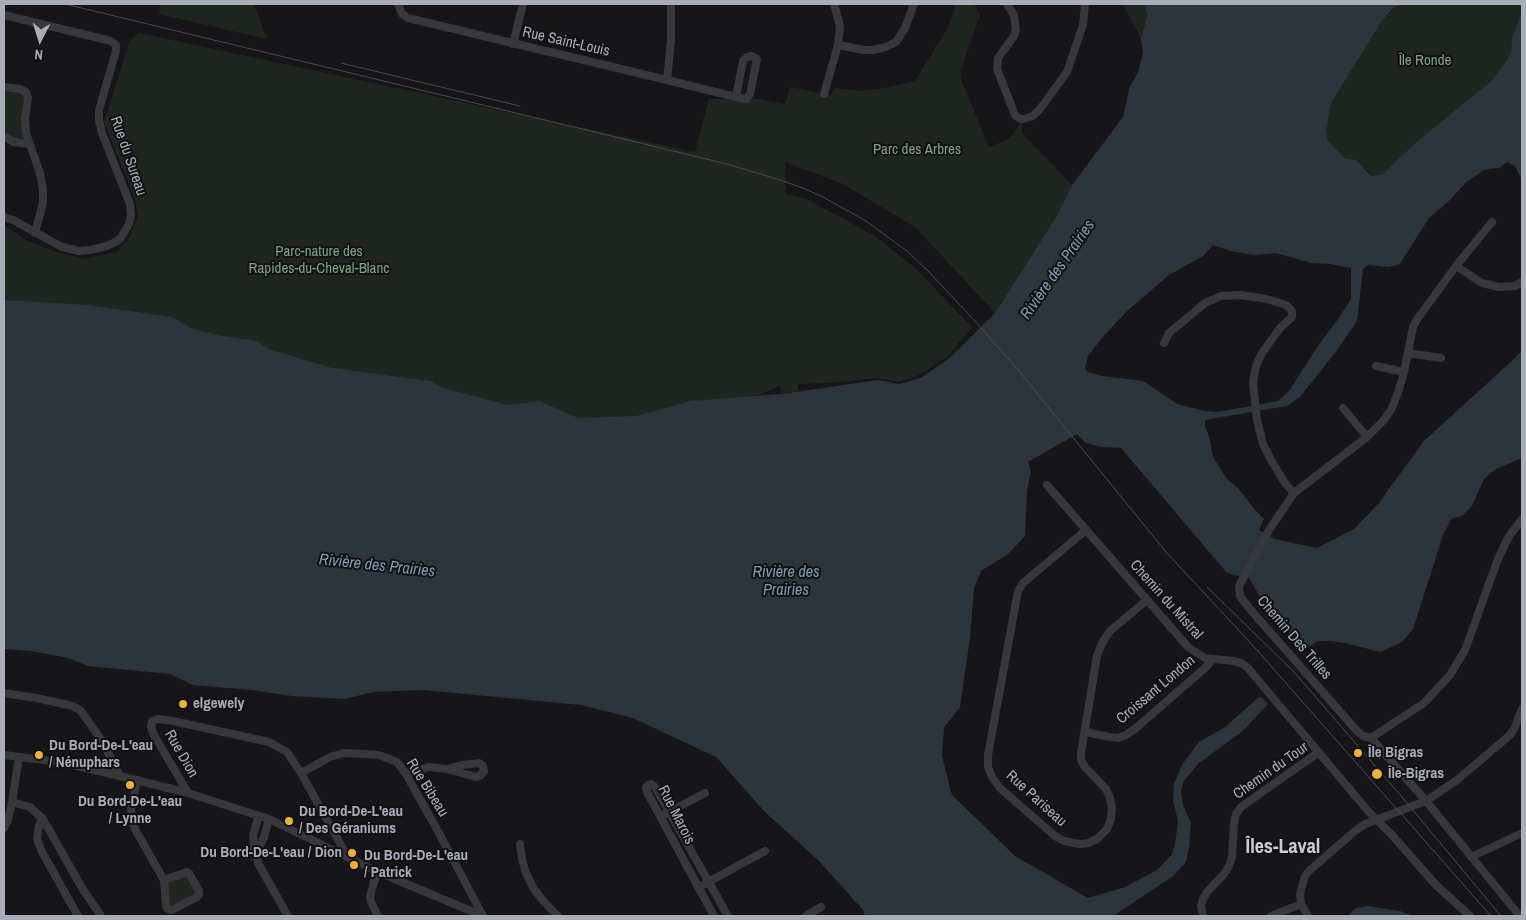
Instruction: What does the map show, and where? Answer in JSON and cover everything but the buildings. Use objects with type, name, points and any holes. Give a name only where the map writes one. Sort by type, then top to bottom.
[{"type":"street","name":"Rue Saint-Louis","points":[[398,4],[402,14],[408,18],[736,97]]},
{"type":"street","points":[[513,44],[523,4]]},
{"type":"street","points":[[666,80],[671,41],[671,4]]},
{"type":"street","points":[[824,94],[838,45],[840,26],[834,4]]},
{"type":"street","points":[[838,45],[873,50],[896,42],[905,28],[914,4]]},
{"type":"street","points":[[1007,4],[1014,15],[1016,30],[1014,36],[998,58],[996,69],[1012,107],[1020,119],[1028,119],[1040,109],[1067,72],[1083,25],[1085,4]]},
{"type":"street","name":"Rue du Sureau","points":[[4,15],[111,41],[116,45],[99,110],[99,120],[130,204],[132,215],[120,239],[107,246],[79,251],[62,247],[4,217]]},
{"type":"street","points":[[752,56],[757,59],[750,94],[746,98],[736,97],[743,61],[746,57],[752,56]]},
{"type":"street","points":[[4,87],[20,89],[26,92],[28,98],[25,119],[26,133],[40,173],[43,190],[43,203],[35,233]]},
{"type":"street","points":[[4,136],[13,142],[30,144]]},
{"type":"street","name":"Chemin Des Trilles","points":[[1492,222],[1456,266],[1413,327],[1404,372],[1391,410],[1367,437],[1294,493],[1269,530],[1241,579],[1239,590],[1243,601],[1357,731],[1371,738],[1520,915]]},
{"type":"street","points":[[1456,266],[1482,283],[1499,287],[1515,286],[1522,282]]},
{"type":"street","points":[[1164,343],[1169,333],[1205,303],[1221,296],[1240,295],[1267,299],[1286,305],[1292,311],[1292,317],[1280,328],[1262,353],[1256,366],[1253,382],[1257,420],[1264,444],[1270,460],[1294,493]]},
{"type":"street","points":[[1408,353],[1441,358]]},
{"type":"street","points":[[1376,366],[1404,372]]},
{"type":"street","points":[[1343,408],[1367,437]]},
{"type":"street","name":"Chemin du Mistral","points":[[1047,485],[1188,648],[1196,654],[1213,659],[1233,661],[1248,667],[1319,752]]},
{"type":"street","points":[[1371,738],[1424,703],[1450,675],[1465,650],[1498,559],[1508,538],[1522,519]]},
{"type":"street","name":"Rue Pariseau","points":[[1086,530],[1023,583],[1018,591],[988,755],[988,767],[1000,788],[1055,836],[1064,841],[1080,844],[1097,839],[1107,829],[1111,820],[1112,808],[1106,789],[1084,767],[1080,753],[1097,656],[1102,643],[1110,631],[1147,600]]},
{"type":"street","name":"Croissant London","points":[[1085,732],[1118,738],[1126,735],[1164,704],[1213,659]]},
{"type":"street","points":[[4,693],[73,706],[81,711],[102,741],[120,776]]},
{"type":"street","points":[[1308,916],[1301,904],[1300,894],[1305,876],[1310,870],[1355,831],[1376,820],[1426,802],[1468,772],[1510,735],[1522,709]]},
{"type":"street","name":"Rue Dion","points":[[188,793],[154,735],[151,727],[152,721],[158,719],[174,721],[269,742],[287,752],[301,773],[347,857]]},
{"type":"street","name":"Chemin du Tour","points":[[1203,916],[1201,906],[1203,899],[1224,874],[1232,857],[1236,814],[1241,807],[1319,752],[1376,820],[1392,835],[1436,885],[1470,916]]},
{"type":"street","name":"Rue Bibeau","points":[[301,773],[330,757],[344,753],[379,755],[397,762],[406,774],[483,916]]},
{"type":"street","points":[[4,755],[60,762],[120,776],[188,793],[269,819],[378,872],[483,916]]},
{"type":"street","points":[[4,828],[12,802],[19,757]]},
{"type":"street","points":[[406,774],[429,767],[447,769]]},
{"type":"street","points":[[136,780],[131,809],[132,821],[164,880],[166,906],[172,910],[199,895],[199,891],[187,872],[164,880]]},
{"type":"street","name":"Rue Marois","points":[[714,916],[647,792],[646,787],[648,784],[652,784],[655,787],[728,916]]},
{"type":"street","points":[[660,816],[705,793]]},
{"type":"street","points":[[12,802],[30,807],[43,819],[100,916]]},
{"type":"street","points":[[259,816],[253,835],[254,850],[260,865],[288,916]]},
{"type":"street","points":[[43,819],[39,826],[37,839],[42,852],[78,916]]},
{"type":"street","points":[[256,854],[264,837],[269,819]]},
{"type":"street","points":[[1472,857],[1522,833]]},
{"type":"street","points":[[520,844],[526,873],[534,889],[558,916]]},
{"type":"street","points":[[699,887],[765,851]]},
{"type":"street","points":[[378,872],[370,896],[378,916]]},
{"type":"street","points":[[68,897],[82,888]]},
{"type":"street","points":[[1271,916],[1301,904]]},
{"type":"street","points":[[806,916],[821,907]]},
{"type":"green space","points":[[161,4],[254,4],[267,39],[159,14]]},
{"type":"green space","name":"Parc-nature des Rapides-du-Cheval-Blanc","points":[[955,4],[974,4],[980,15],[960,77],[989,147],[1009,139],[1023,119],[1022,133],[1072,185],[1056,217],[995,313],[915,227],[841,183],[785,162],[786,194],[807,199],[875,236],[914,267],[972,327],[948,356],[919,375],[899,382],[878,378],[798,384],[798,391],[781,394],[780,385],[762,394],[708,406],[622,487],[4,403],[4,225],[26,240],[53,251],[83,259],[117,252],[129,238],[138,217],[135,199],[104,122],[129,42],[139,33],[695,152],[709,99],[757,99],[785,104],[790,87],[831,95],[834,88],[859,91],[891,87],[915,81],[947,29],[955,10]]},
{"type":"green space","points":[[1123,4],[1145,4],[1147,16],[1141,39]]},
{"type":"green space","name":"Île Ronde","points":[[1402,4],[1521,4],[1522,12],[1512,37],[1511,51],[1507,60],[1491,81],[1414,144],[1383,174],[1371,176],[1367,170],[1346,158],[1328,141],[1326,130],[1331,103],[1382,21],[1394,8]]},
{"type":"green space","points":[[4,87],[26,92],[25,119],[30,144],[4,136]]},
{"type":"green space","points":[[186,875],[196,894],[174,906],[170,905],[167,882]]},
{"type":"water","name":"Rivière des Prairies","points":[[1145,4],[1402,4],[1393,8],[1382,21],[1331,103],[1326,130],[1328,141],[1345,158],[1356,160],[1371,176],[1383,174],[1414,144],[1491,81],[1507,60],[1511,51],[1512,37],[1522,12],[1522,180],[1515,166],[1507,162],[1499,168],[1484,170],[1466,182],[1451,199],[1429,218],[1399,265],[1388,267],[1368,265],[1363,269],[1357,321],[1338,349],[1300,397],[1287,406],[1205,420],[1205,427],[1209,436],[1213,457],[1227,479],[1238,488],[1264,519],[1259,530],[1275,539],[1317,548],[1354,529],[1378,504],[1424,441],[1522,350],[1522,458],[1496,469],[1484,479],[1472,506],[1462,516],[1452,518],[1443,535],[1413,629],[1402,642],[1381,652],[1330,641],[1318,641],[1307,648],[1295,640],[1269,612],[1249,578],[1227,573],[1121,448],[1102,447],[1086,443],[1077,434],[1028,462],[1031,471],[1027,491],[1025,536],[1008,554],[981,571],[974,588],[970,638],[960,707],[944,728],[942,756],[952,795],[1015,856],[1088,898],[1125,887],[1157,870],[1172,854],[1178,822],[1173,799],[1174,784],[1183,763],[1199,742],[1225,727],[1260,696],[1268,704],[1243,731],[1199,763],[1183,782],[1181,792],[1183,805],[1191,823],[1186,862],[1173,876],[1116,914],[1117,916],[865,916],[863,910],[819,861],[765,812],[716,757],[633,718],[581,705],[423,690],[373,692],[345,699],[292,696],[252,690],[193,685],[170,674],[88,666],[68,658],[31,651],[4,649],[4,300],[88,305],[172,317],[193,329],[222,336],[257,341],[268,349],[332,368],[430,381],[444,388],[508,405],[540,401],[578,418],[636,416],[691,401],[781,394],[878,380],[899,384],[921,378],[952,356],[995,313],[1056,217],[1072,185],[1123,117],[1130,86],[1138,73],[1143,53],[1141,39],[1147,16]],"holes":[[[1213,245],[1231,251],[1254,255],[1276,253],[1311,263],[1351,268],[1351,299],[1317,347],[1290,390],[1278,401],[1217,412],[1204,411],[1177,404],[1143,381],[1102,376],[1087,372],[1085,368],[1088,356],[1102,338],[1127,311],[1169,275],[1203,256]]]},
{"type":"water","points":[[1368,906],[1400,911],[1414,916],[1348,916],[1356,908]]},
{"type":"tram line","points":[[65,4],[727,164],[803,188],[866,221],[907,251],[974,320],[1019,371],[1166,552],[1256,649],[1491,916]]},
{"type":"tram line","points":[[341,63],[520,106]]},
{"type":"tram line","points":[[1207,587],[1295,673],[1501,916]]},
{"type":"place","name":"elgewely","points":[[183,704]]},
{"type":"place","name":"Île Bigras","points":[[1358,753]]},
{"type":"place","name":"Du Bord-De-L'eau / Nénuphars","points":[[39,755]]},
{"type":"place","name":"Île-Bigras","points":[[1377,774]]},
{"type":"place","name":"Du Bord-De-L'eau / Lynne","points":[[130,785]]},
{"type":"place","name":"Du Bord-De-L'eau / Des Géraniums","points":[[289,821]]},
{"type":"place","name":"Du Bord-De-L'eau / Dion","points":[[352,853]]},
{"type":"place","name":"Du Bord-De-L'eau / Patrick","points":[[354,865]]},
{"type":"district","name":"Îles-Laval","points":[[1283,848]]},
{"type":"park label","name":"Parc des Arbres","points":[[917,150]]}]
